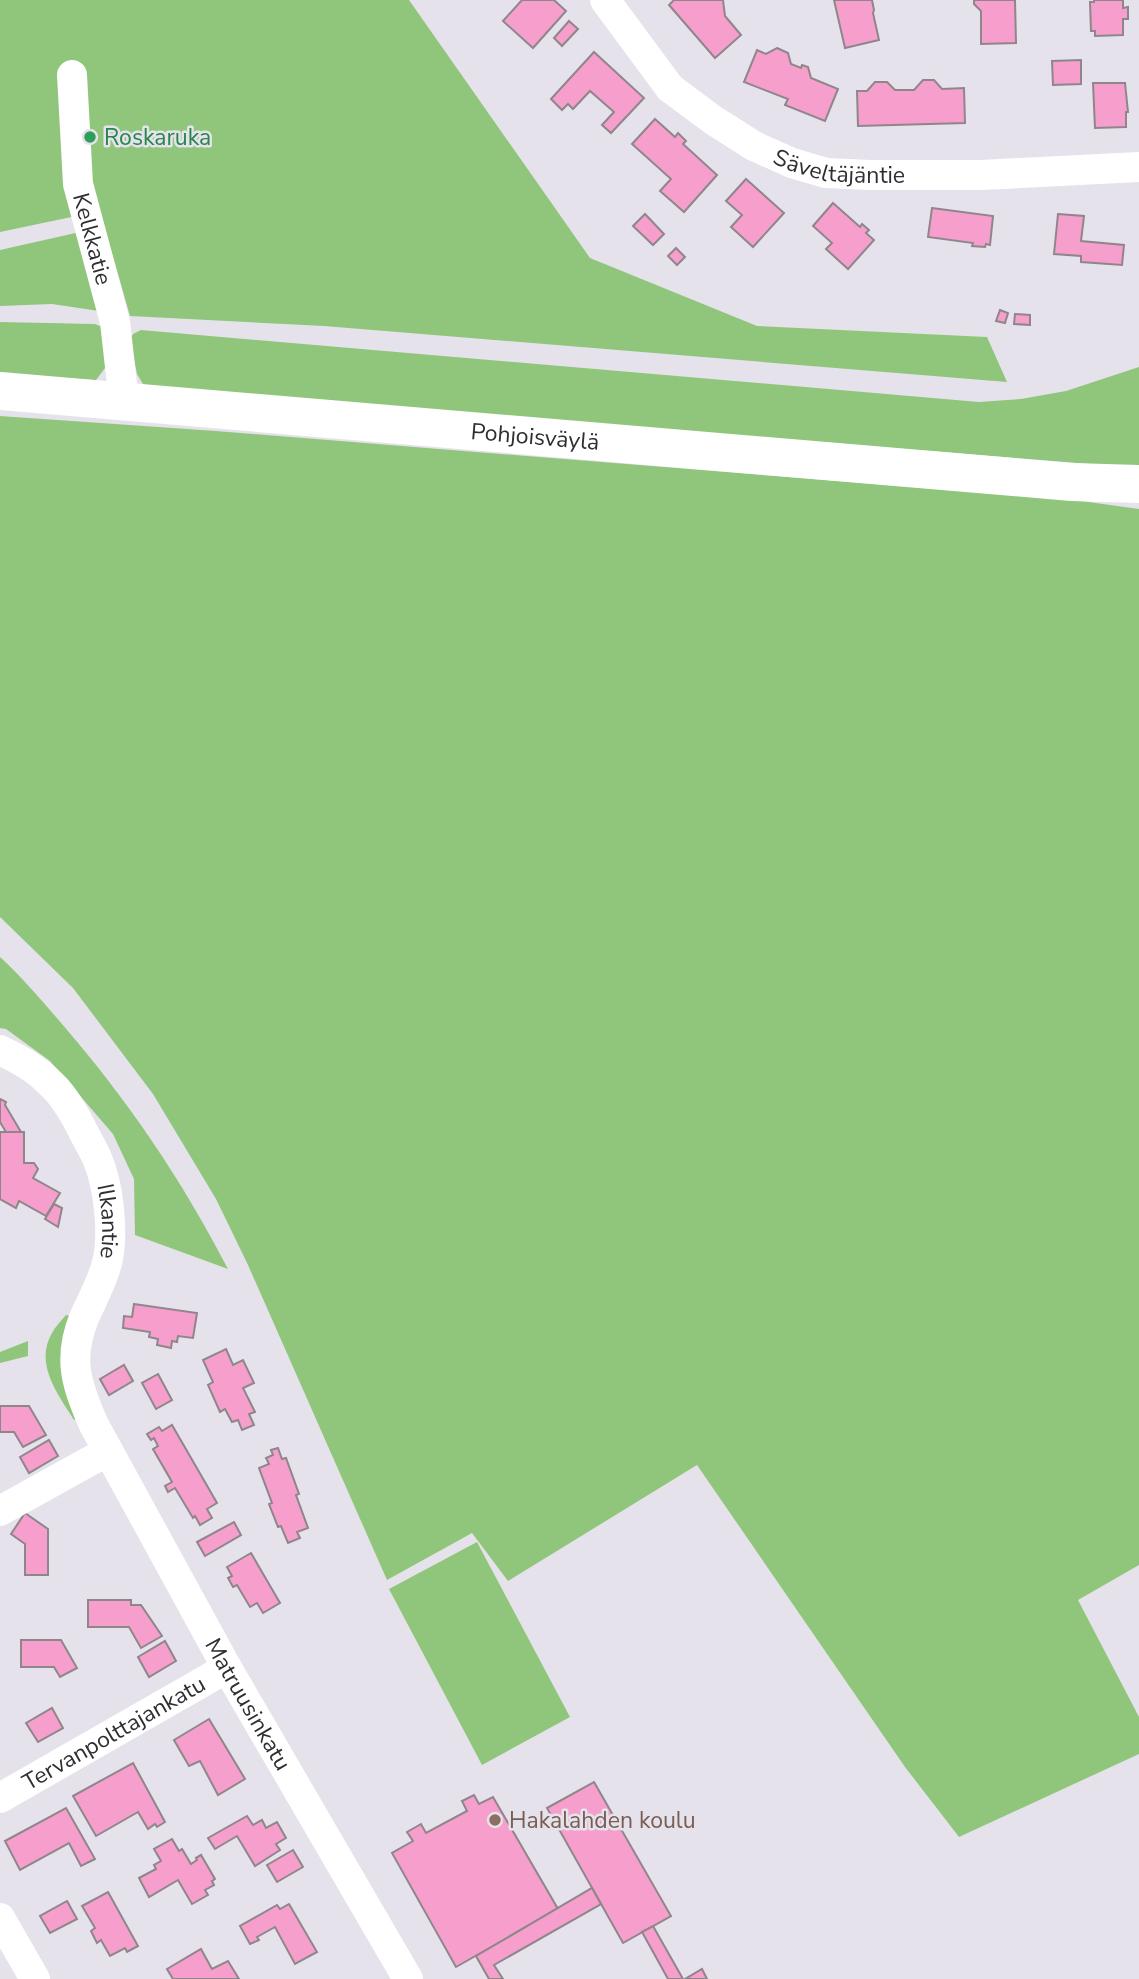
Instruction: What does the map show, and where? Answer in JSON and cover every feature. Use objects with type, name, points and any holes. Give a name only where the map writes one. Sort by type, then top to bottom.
[{"type":"main road","name":"Pohjoisväylä","points":[[0,391],[1072,482],[1139,484]]},
{"type":"main road","name":"Pohjoisväylä","points":[[1072,482],[1139,493]]},
{"type":"street","name":"Säveltäjäntie","points":[[605,0],[670,88],[754,146],[792,163],[826,173],[870,175],[981,175],[1139,167]]},
{"type":"street","name":"Kelkkatie","points":[[72,75],[78,184],[113,311],[124,402]]},
{"type":"street","name":"Ilkantie","points":[[0,1050],[28,1065],[50,1082],[71,1110],[97,1158],[104,1177],[110,1236],[107,1263],[78,1339],[75,1370],[79,1390],[101,1438]]},
{"type":"street","points":[[0,1511],[101,1438]]},
{"type":"street","name":"Matruusinkatu","points":[[101,1438],[227,1668],[408,1979]]},
{"type":"street","name":"Tervanpolttajankatu","points":[[0,1798],[227,1668]]},
{"type":"street","points":[[0,1918],[35,1979]]},
{"type":"green space","points":[[0,0],[409,0],[590,258],[757,326],[987,337],[1007,382],[324,326],[130,316],[100,211],[0,232]]},
{"type":"green space","points":[[80,232],[99,311],[52,304],[0,306],[0,250]]},
{"type":"green space","points":[[0,322],[95,324],[107,329],[108,364],[96,380],[0,375]]},
{"type":"green space","points":[[141,330],[979,402],[1021,399],[1066,391],[1139,367],[1139,468],[157,388],[143,384],[137,374],[130,339]]},
{"type":"green space","points":[[0,416],[1074,500],[1139,509],[1139,1565],[1078,1600],[1139,1717],[1139,1754],[959,1837],[905,1767],[697,1465],[508,1581],[472,1533],[387,1580],[248,1265],[216,1199],[153,1094],[73,988],[0,917]]},
{"type":"green space","points":[[0,957],[86,1052],[131,1111],[192,1204],[228,1269],[135,1235],[134,1179],[113,1134],[50,1061],[6,1029],[0,1028]]},
{"type":"green space","points":[[66,1315],[75,1317],[80,1417],[74,1420],[50,1378],[46,1356],[52,1333]]},
{"type":"green space","points":[[28,1341],[28,1356],[0,1363],[0,1352]]},
{"type":"green space","points":[[477,1542],[570,1717],[482,1765],[389,1589]]},
{"type":"building","points":[[522,0],[554,0],[566,11],[533,48],[503,21]]},
{"type":"building","points":[[674,0],[723,0],[725,16],[741,35],[715,58],[669,5]]},
{"type":"building","points":[[834,0],[872,0],[879,40],[845,48]]},
{"type":"building","points":[[974,0],[1015,0],[1016,43],[981,44],[981,11],[974,4]]},
{"type":"building","points":[[1123,0],[1123,8],[1128,7],[1128,19],[1123,19],[1123,35],[1095,36],[1095,31],[1091,31],[1090,2]]},
{"type":"building","points":[[569,21],[578,29],[562,46],[554,38]]},
{"type":"building","points":[[777,48],[788,53],[791,64],[801,68],[802,65],[808,67],[811,78],[838,89],[825,121],[785,105],[788,99],[744,82],[757,50],[766,54]]},
{"type":"building","points":[[594,52],[644,98],[611,133],[602,125],[614,112],[590,91],[573,109],[568,104],[562,110],[551,99]]},
{"type":"building","points":[[1081,60],[1081,84],[1053,85],[1052,61]]},
{"type":"building","points":[[923,80],[934,80],[942,89],[964,88],[965,123],[858,126],[857,91],[867,91],[875,82],[887,82],[895,90],[914,90]]},
{"type":"building","points":[[1093,83],[1125,83],[1128,112],[1126,127],[1095,128]]},
{"type":"building","points":[[655,119],[675,137],[678,133],[686,141],[683,144],[717,175],[684,212],[660,191],[671,179],[632,144]]},
{"type":"building","points":[[746,179],[784,213],[753,247],[731,227],[742,215],[726,201]]},
{"type":"building","points":[[833,203],[860,227],[862,224],[869,230],[866,233],[874,240],[848,269],[826,249],[832,243],[813,226]]},
{"type":"building","points":[[932,208],[993,216],[990,245],[972,246],[973,243],[928,237]]},
{"type":"building","points":[[645,214],[664,234],[653,245],[633,226]]},
{"type":"building","points":[[1058,214],[1084,216],[1081,241],[1124,245],[1122,265],[1081,262],[1081,256],[1054,254]]},
{"type":"building","points":[[676,248],[685,257],[677,265],[668,256]]},
{"type":"building","points":[[1000,310],[1008,313],[1005,323],[996,321]]},
{"type":"building","points":[[1015,314],[1030,315],[1030,325],[1014,324]]},
{"type":"building","points":[[0,1099],[6,1102],[5,1105],[21,1132],[6,1132],[0,1122]]},
{"type":"building","points":[[0,1132],[24,1132],[24,1163],[34,1163],[38,1169],[33,1178],[60,1193],[46,1216],[19,1201],[16,1208],[0,1199]]},
{"type":"building","points":[[54,1204],[62,1208],[58,1227],[45,1219]]},
{"type":"building","points":[[134,1304],[197,1313],[193,1338],[178,1336],[177,1342],[172,1341],[171,1348],[157,1345],[158,1339],[149,1337],[150,1332],[123,1328],[124,1316],[132,1317]]},
{"type":"building","points":[[226,1349],[233,1365],[243,1360],[254,1383],[243,1388],[255,1412],[249,1414],[254,1425],[242,1430],[238,1420],[232,1422],[225,1409],[220,1412],[208,1385],[213,1382],[203,1360]]},
{"type":"building","points":[[124,1365],[133,1381],[109,1395],[100,1379]]},
{"type":"building","points":[[158,1374],[172,1400],[156,1409],[142,1383]]},
{"type":"building","points":[[0,1406],[29,1406],[46,1435],[23,1447],[14,1432],[0,1432]]},
{"type":"building","points":[[172,1425],[217,1503],[207,1509],[212,1518],[200,1525],[175,1488],[168,1492],[165,1486],[172,1482],[153,1449],[158,1446],[154,1438],[151,1440],[147,1434],[159,1427],[162,1431]]},
{"type":"building","points":[[49,1440],[58,1456],[29,1473],[20,1457]]},
{"type":"building","points":[[278,1448],[282,1459],[286,1458],[308,1528],[297,1532],[300,1538],[288,1543],[269,1504],[272,1503],[259,1468],[269,1464],[266,1458],[273,1455],[271,1450]]},
{"type":"building","points":[[25,1513],[48,1529],[48,1575],[25,1575],[25,1544],[11,1534]]},
{"type":"building","points":[[234,1522],[241,1535],[205,1556],[197,1542]]},
{"type":"building","points":[[251,1553],[280,1603],[263,1613],[257,1603],[250,1607],[237,1585],[233,1587],[228,1578],[232,1576],[227,1567]]},
{"type":"building","points":[[88,1600],[131,1600],[131,1605],[141,1605],[162,1636],[141,1648],[129,1627],[88,1627]]},
{"type":"building","points":[[21,1640],[61,1640],[77,1668],[60,1677],[54,1667],[21,1667]]},
{"type":"building","points":[[165,1641],[176,1661],[149,1677],[138,1657]]},
{"type":"building","points":[[52,1708],[63,1728],[38,1742],[26,1723]]},
{"type":"building","points":[[209,1719],[245,1779],[218,1795],[200,1761],[189,1766],[174,1740]]},
{"type":"building","points":[[133,1763],[165,1822],[148,1829],[138,1812],[96,1836],[73,1796]]},
{"type":"building","points":[[594,1782],[671,1916],[623,1943],[547,1808]]},
{"type":"building","points":[[474,1795],[479,1804],[493,1797],[558,1909],[456,1967],[392,1853],[413,1841],[407,1832],[421,1824],[426,1833],[467,1811],[462,1801]]},
{"type":"building","points":[[66,1808],[95,1859],[81,1866],[69,1843],[20,1870],[5,1841]]},
{"type":"building","points":[[247,1816],[253,1825],[262,1820],[266,1828],[277,1822],[286,1838],[276,1844],[280,1850],[255,1866],[237,1836],[215,1849],[208,1838]]},
{"type":"building","points":[[172,1839],[191,1864],[201,1855],[215,1879],[212,1881],[214,1885],[205,1890],[208,1895],[192,1904],[178,1880],[149,1897],[139,1878],[156,1869],[154,1865],[161,1861],[154,1849]]},
{"type":"building","points":[[293,1850],[303,1867],[277,1882],[267,1865]]},
{"type":"building","points":[[592,1888],[601,1904],[494,1965],[503,1979],[489,1979],[476,1956]]},
{"type":"building","points":[[108,1892],[138,1946],[127,1952],[125,1948],[110,1956],[101,1940],[97,1943],[91,1931],[95,1928],[82,1906]]},
{"type":"building","points":[[67,1901],[77,1919],[50,1933],[40,1916]]},
{"type":"building","points":[[289,1904],[317,1952],[295,1964],[275,1927],[250,1944],[240,1926],[277,1905],[280,1909]]},
{"type":"building","points":[[653,1926],[683,1979],[668,1979],[642,1932]]},
{"type":"building","points":[[201,1949],[212,1969],[228,1961],[239,1979],[173,1979],[167,1969]]},
{"type":"building","points":[[702,1969],[707,1979],[685,1979]]},
{"type":"place","name":"Roskaruka","points":[[90,137]]},
{"type":"place","name":"Hakalahden koulu","points":[[495,1820]]}]
